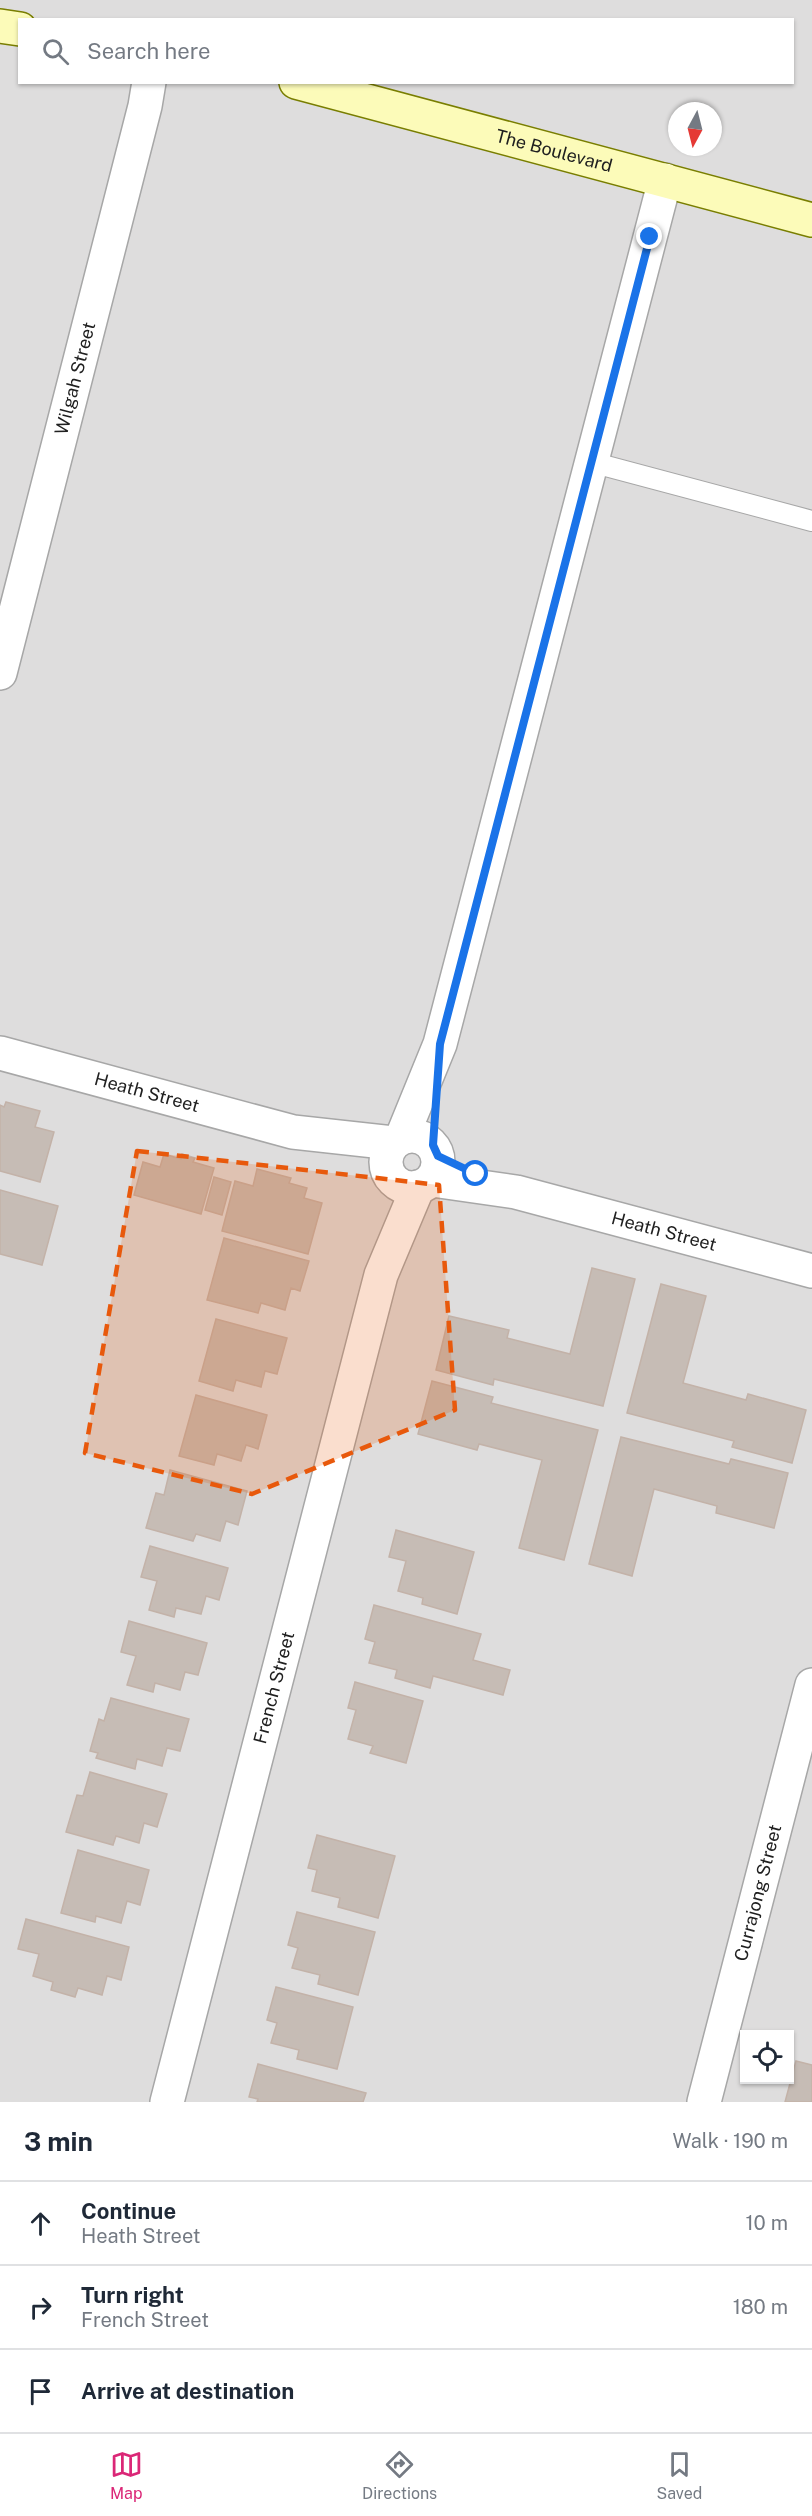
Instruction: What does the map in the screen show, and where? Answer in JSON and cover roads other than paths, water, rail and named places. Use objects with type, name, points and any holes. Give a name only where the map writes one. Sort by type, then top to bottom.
[{"type":"street","points":[[0,26],[18,29]]},
{"type":"street","name":"Wilgah Street","points":[[0,673],[146,106],[149,84]]},
{"type":"street","name":"The Boulevard","points":[[304,84],[812,220]]},
{"type":"street","name":"French Street","points":[[167,2102],[665,180]]},
{"type":"street","name":"Heath Street","points":[[0,1053],[812,1271]]},
{"type":"street","name":"Currajong Street","points":[[704,2102],[812,1685]]},
{"type":"lane","points":[[591,462],[812,521]]}]
